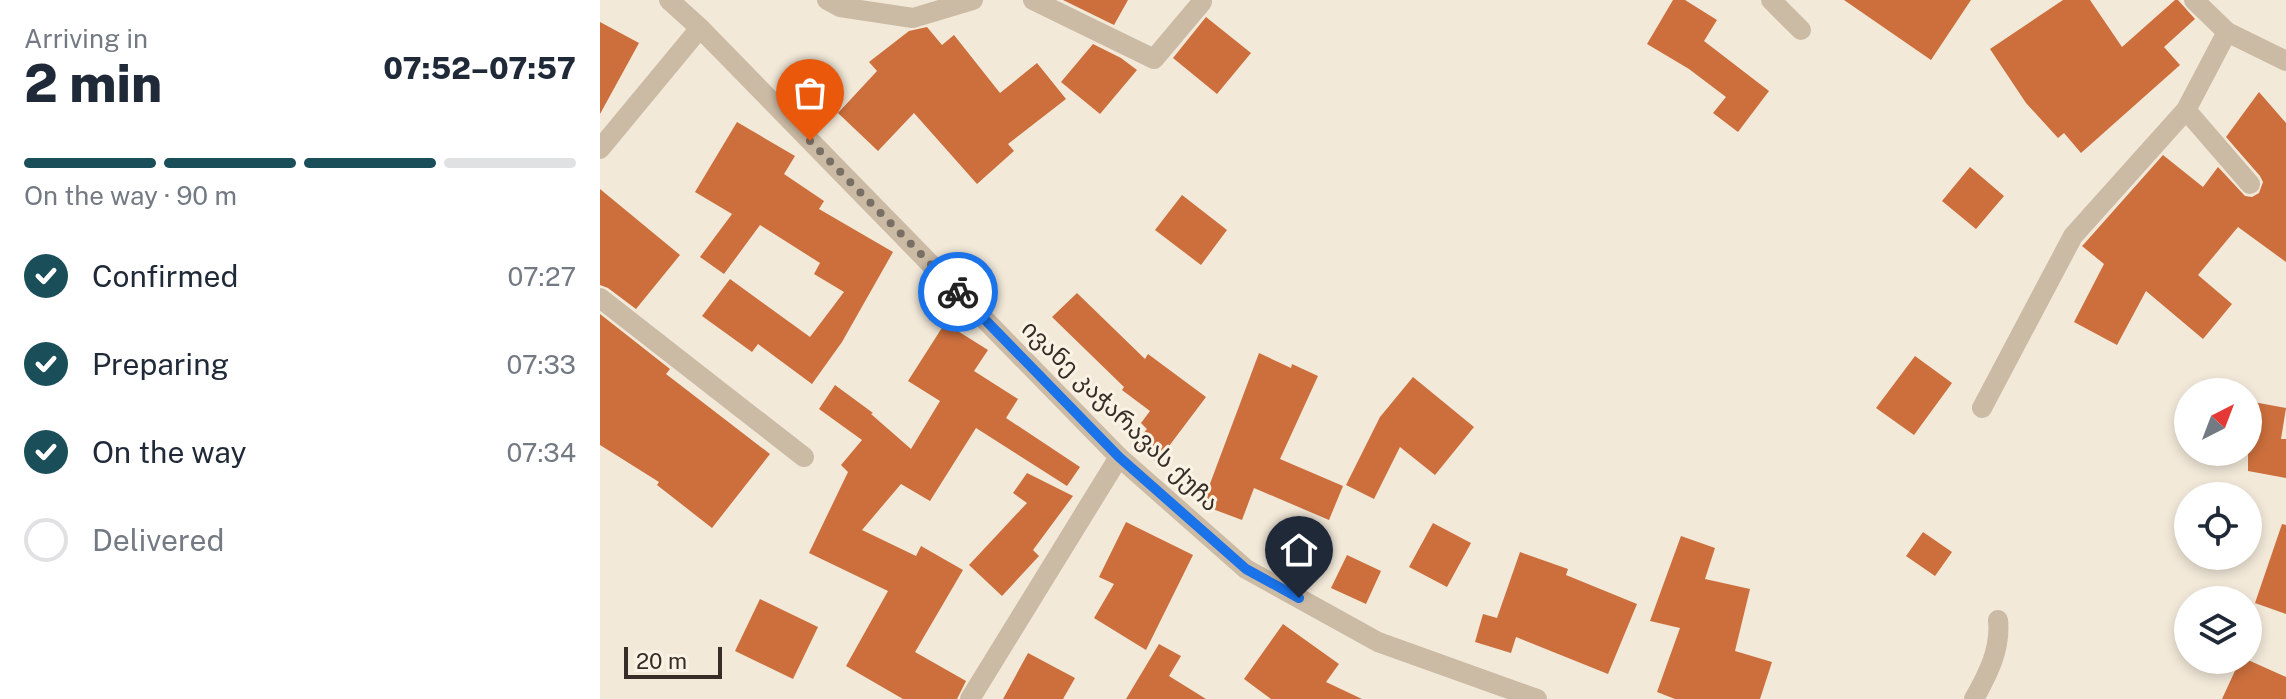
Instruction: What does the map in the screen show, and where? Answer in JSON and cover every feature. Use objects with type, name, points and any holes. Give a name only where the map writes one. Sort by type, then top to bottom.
[{"type":"street","name":"ივანე კაჭარავას ქუჩა","points":[[669,0],[700,28],[1119,457],[1246,569],[1378,642],[1512,695],[1537,699]]},
{"type":"street","points":[[827,0],[840,7],[913,18],[973,0]]},
{"type":"street","points":[[1033,0],[1154,59],[1202,2]]},
{"type":"street","points":[[1771,0],[1801,30]]},
{"type":"street","points":[[2194,0],[2227,32],[2286,61]]},
{"type":"street","points":[[600,149],[700,28]]},
{"type":"street","points":[[1982,408],[2073,236],[2186,110],[2227,32]]},
{"type":"street","points":[[2186,110],[2250,184]]},
{"type":"street","points":[[600,298],[804,457]]},
{"type":"street","points":[[970,699],[1119,457]]},
{"type":"street","points":[[1974,699],[1989,671],[2000,636],[1998,620]]},
{"type":"building","points":[[1063,0],[1128,0],[1114,25]]},
{"type":"building","points":[[1673,0],[1685,0],[1717,20],[1704,41],[1769,91],[1738,132],[1713,113],[1726,97],[1689,69],[1647,44]]},
{"type":"building","points":[[1844,0],[1971,0],[1931,60]]},
{"type":"building","points":[[2063,0],[2090,0],[2122,47],[2175,0],[2195,19],[2164,47],[2180,65],[2081,153],[2064,133],[2058,138],[2026,103],[1990,49]]},
{"type":"building","points":[[1206,17],[1251,53],[1217,94],[1173,58]]},
{"type":"building","points":[[600,22],[639,43],[600,114]]},
{"type":"building","points":[[927,27],[942,45],[954,35],[1000,93],[1037,63],[1066,99],[1008,144],[1014,151],[977,184],[914,113],[878,151],[838,113],[877,71],[869,62],[909,31]]},
{"type":"building","points":[[1093,44],[1137,70],[1100,114],[1061,82]]},
{"type":"building","points":[[2259,92],[2286,123],[2286,262],[2238,227],[2198,275],[2232,304],[2203,339],[2146,291],[2117,345],[2074,322],[2104,264],[2082,246],[2163,155],[2203,187],[2218,167],[2245,196],[2252,197],[2259,193],[2263,182],[2260,176],[2226,137]]},
{"type":"building","points":[[737,122],[795,156],[784,174],[824,201],[819,209],[893,252],[842,342],[812,384],[758,344],[752,352],[702,316],[730,279],[810,337],[844,292],[814,274],[820,263],[760,225],[724,274],[700,257],[732,214],[695,192]]},
{"type":"building","points":[[1970,167],[2004,196],[1976,229],[1942,201]]},
{"type":"building","points":[[600,189],[680,255],[636,309],[600,285]]},
{"type":"building","points":[[1182,195],[1227,230],[1201,265],[1155,230]]},
{"type":"building","points":[[1077,293],[1145,359],[1148,354],[1206,397],[1157,462],[1134,445],[1147,429],[1141,423],[1150,411],[1122,390],[1124,387],[1052,317]]},
{"type":"building","points":[[600,314],[670,369],[666,374],[770,454],[712,528],[657,485],[659,482],[600,445]]},
{"type":"building","points":[[945,323],[988,350],[974,371],[1018,399],[1006,418],[1080,467],[1067,486],[976,428],[930,501],[901,484],[862,530],[916,556],[921,546],[963,570],[915,652],[966,681],[957,699],[903,699],[846,666],[888,591],[809,553],[848,472],[841,465],[862,440],[819,409],[835,385],[873,413],[911,449],[940,401],[908,381]]},
{"type":"building","points":[[1259,353],[1318,376],[1280,459],[1343,486],[1329,520],[1254,488],[1242,520],[1202,505]]},
{"type":"building","points":[[1915,356],[1952,383],[1914,435],[1876,408]]},
{"type":"building","points":[[1413,377],[1474,427],[1435,475],[1400,447],[1374,499],[1346,485],[1380,417]]},
{"type":"building","points":[[2262,404],[2286,408],[2281,439],[2286,439],[2286,478],[2248,471],[2248,466],[2262,466]]},
{"type":"building","points":[[1027,473],[1073,496],[1033,550],[1039,556],[1002,596],[969,565],[1027,503],[1013,493]]},
{"type":"building","points":[[1126,522],[1193,555],[1146,650],[1094,618],[1114,584],[1099,577]]},
{"type":"building","points":[[1433,523],[1471,543],[1447,587],[1409,567]]},
{"type":"building","points":[[2282,524],[2286,525],[2286,614],[2262,605],[2261,586]]},
{"type":"building","points":[[1923,532],[1952,552],[1935,576],[1906,556]]},
{"type":"building","points":[[1681,536],[1715,548],[1705,579],[1750,589],[1735,651],[1772,662],[1760,699],[1675,699],[1657,692],[1680,628],[1650,621]]},
{"type":"building","points":[[1520,552],[1568,569],[1566,575],[1637,604],[1608,674],[1516,637],[1511,653],[1475,642],[1483,614],[1497,618]]},
{"type":"building","points":[[1347,555],[1381,571],[1366,604],[1331,588]]},
{"type":"building","points":[[760,599],[818,627],[793,679],[735,651]]},
{"type":"building","points":[[1283,624],[1339,664],[1326,682],[1362,699],[1271,699],[1244,679]]},
{"type":"building","points":[[1159,644],[1181,656],[1169,676],[1206,699],[1126,699]]},
{"type":"building","points":[[1028,653],[1075,678],[1063,699],[1003,699]]},
{"type":"building","points":[[2262,666],[2286,677],[2286,699],[2222,699],[2234,674],[2262,674]]},
{"type":"way so far","points":[[810,141],[958,292]]},
{"type":"route","points":[[958,292],[1119,457],[1246,569],[1299,598]]}]
